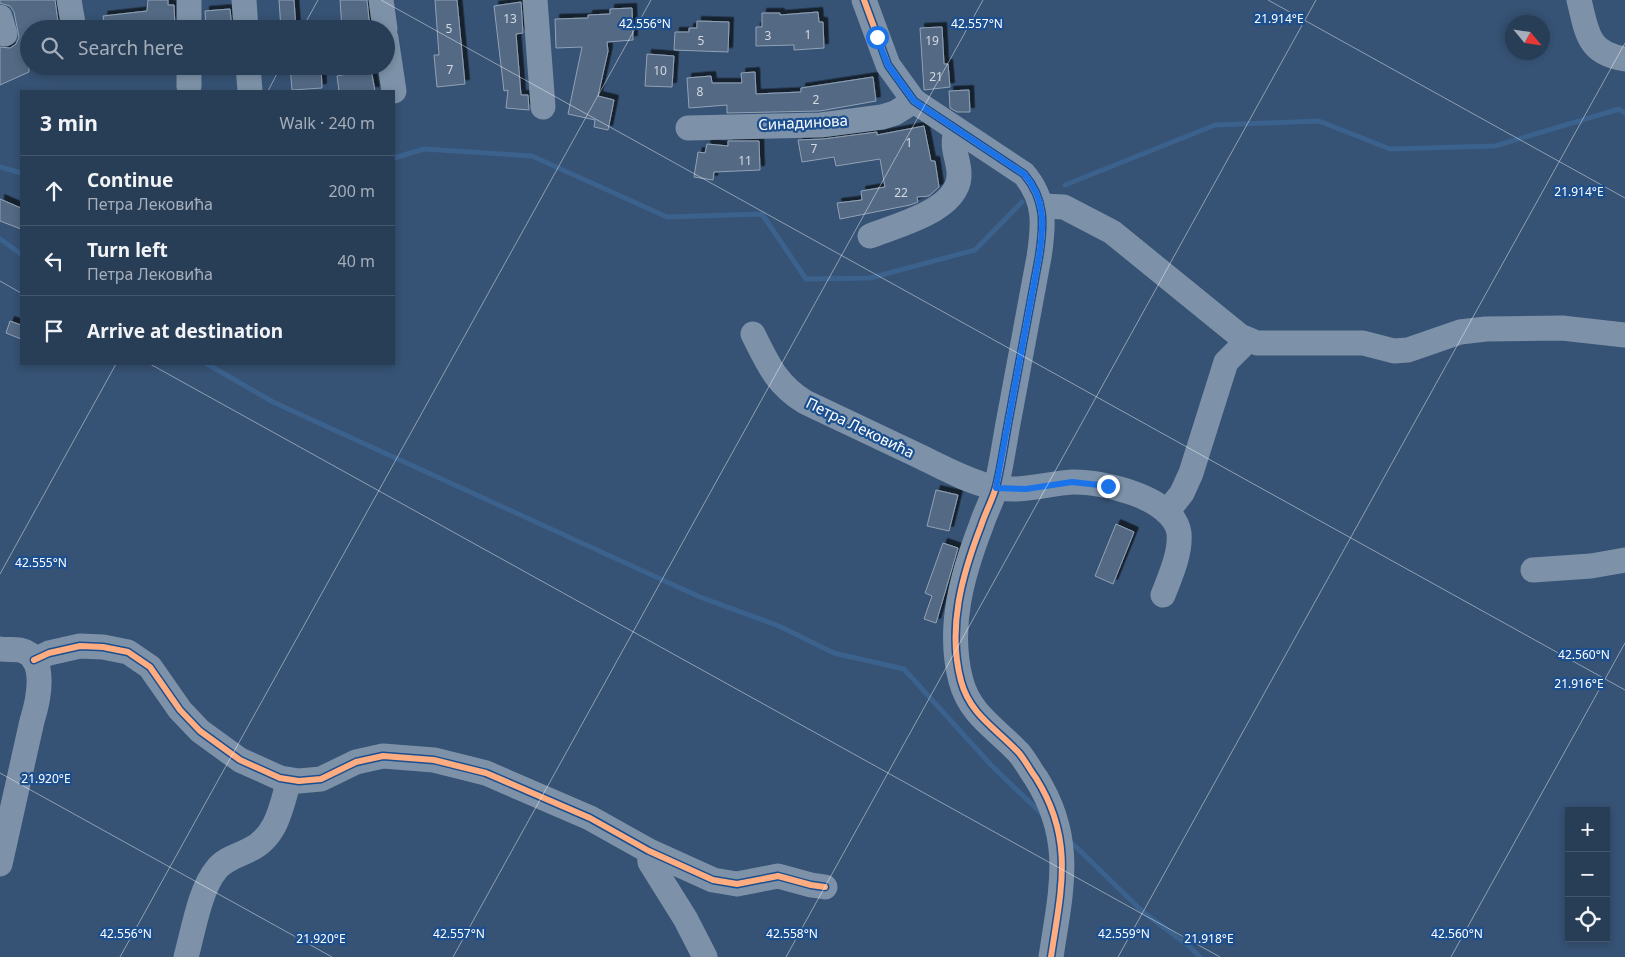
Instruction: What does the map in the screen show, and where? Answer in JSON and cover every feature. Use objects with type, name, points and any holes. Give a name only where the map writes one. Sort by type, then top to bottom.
[{"type":"street","points":[[69,0],[72,20]]},
{"type":"street","points":[[189,0],[189,20]]},
{"type":"street","points":[[244,0],[245,20]]},
{"type":"street","points":[[381,0],[384,20]]},
{"type":"street","points":[[535,0],[543,107]]},
{"type":"street","points":[[864,0],[888,65],[914,101],[1024,174],[1032,183],[1042,206],[1044,225],[1039,257],[996,488],[969,558],[959,592],[956,611],[960,672],[969,702],[980,718],[1020,754],[1052,809],[1063,856],[1063,874],[1051,957]]},
{"type":"street","points":[[1579,0],[1593,44],[1604,53],[1625,59]]},
{"type":"street","points":[[249,75],[250,90]]},
{"type":"street","points":[[391,75],[394,90]]},
{"type":"street","name":"Синадинова","points":[[688,128],[821,125],[895,113],[914,101]]},
{"type":"street","points":[[870,236],[932,211],[950,197],[956,188],[960,174],[953,143],[957,130]]},
{"type":"street","points":[[1042,206],[1064,207],[1112,232],[1248,340],[1266,344],[1363,343],[1394,351],[1408,350],[1460,332],[1486,329],[1562,328],[1625,335]]},
{"type":"street","name":"Петра Лековића","points":[[753,334],[769,366],[789,392],[806,402],[967,478],[996,488],[1026,489],[1072,482],[1090,483],[1126,491],[1159,505],[1167,512]]},
{"type":"street","points":[[1163,595],[1178,546],[1178,532],[1167,512],[1182,493],[1191,473],[1226,362],[1248,340]]},
{"type":"street","points":[[1533,570],[1591,566],[1625,560]]},
{"type":"street","points":[[34,660],[49,653],[80,646],[103,646],[128,652],[150,667],[180,710],[212,740],[247,763],[289,780],[321,779],[356,762],[383,756],[434,760],[486,773],[590,818],[686,869],[725,883],[747,883],[778,876],[811,886],[825,887]]},
{"type":"street","points":[[0,649],[21,650],[34,660],[38,669],[39,700],[32,721],[0,864]]},
{"type":"street","points":[[186,957],[210,879],[226,860],[250,850],[267,838],[277,822],[289,780]]},
{"type":"street","points":[[649,851],[650,862],[685,918],[704,957]]},
{"type":"building","points":[[0,0],[55,0],[58,20],[20,20],[20,75],[22,75],[0,85],[0,47],[10,48],[16,44],[19,37],[14,12],[10,6],[0,3]]},
{"type":"building","points":[[148,0],[168,0],[168,5],[174,5],[175,20],[104,20],[103,16],[147,11]]},
{"type":"building","points":[[279,0],[294,0],[295,20],[280,20]]},
{"type":"building","points":[[340,0],[367,0],[369,20],[341,20]]},
{"type":"building","points":[[435,0],[457,0],[465,84],[437,87],[434,55],[439,55]]},
{"type":"building","points":[[521,2],[523,33],[516,34],[521,95],[528,95],[529,110],[506,108],[508,90],[504,91],[494,6]]},
{"type":"building","points":[[632,8],[633,40],[607,42],[608,51],[598,96],[614,100],[608,130],[594,127],[595,120],[568,114],[582,47],[556,48],[555,19],[588,18],[588,15],[610,14],[610,9]]},
{"type":"building","points":[[230,9],[231,20],[206,20],[205,11]]},
{"type":"building","points":[[818,12],[819,22],[823,22],[824,48],[794,50],[794,45],[756,46],[756,27],[762,27],[762,13],[780,13],[780,15]]},
{"type":"building","points":[[697,21],[729,22],[728,52],[674,50],[675,32],[689,32],[689,28],[697,28]]},
{"type":"building","points":[[942,27],[944,64],[948,64],[950,87],[924,90],[920,28]]},
{"type":"building","points":[[647,54],[674,56],[672,87],[645,86]]},
{"type":"building","points":[[755,72],[756,94],[801,92],[801,88],[873,77],[876,101],[820,111],[727,113],[727,105],[689,108],[687,78],[711,76],[712,83],[742,83],[741,73]]},
{"type":"building","points":[[291,75],[321,75],[322,88],[292,90]]},
{"type":"building","points":[[372,75],[375,90],[339,90],[337,76]]},
{"type":"building","points":[[969,90],[970,112],[957,112],[950,108],[949,91]]},
{"type":"building","points":[[924,126],[931,161],[935,161],[939,187],[929,196],[917,197],[918,202],[910,205],[840,219],[837,203],[862,200],[861,191],[885,187],[880,159],[836,166],[834,157],[802,162],[798,140],[823,139],[877,132],[877,135]]},
{"type":"building","points":[[728,141],[759,141],[760,170],[714,172],[713,180],[694,177],[698,152],[705,153],[707,144],[728,146]]},
{"type":"building","points":[[0,199],[20,208],[20,229],[0,221]]},
{"type":"building","points":[[10,321],[20,325],[20,339],[6,333]]},
{"type":"building","points":[[936,490],[958,495],[949,531],[927,526]]},
{"type":"building","points":[[1116,524],[1134,532],[1113,584],[1095,576]]},
{"type":"building","points":[[943,543],[958,548],[936,623],[924,619],[932,596],[925,593]]},
{"type":"waterway","points":[[1065,185],[1215,125],[1319,121],[1390,149],[1495,146],[1619,109],[1625,113]]},
{"type":"waterway","points":[[395,158],[424,149],[532,156],[667,217],[762,214],[806,279],[870,278],[975,250],[1022,202]]},
{"type":"waterway","points":[[0,167],[20,173]]},
{"type":"waterway","points":[[0,239],[20,253]]},
{"type":"waterway","points":[[209,365],[273,402],[700,597],[779,626],[834,653],[904,669],[991,765],[1042,814]]},
{"type":"waterway","points":[[1073,844],[1143,912],[1189,946],[1200,957]]},
{"type":"cycle path","points":[[864,0],[888,65],[914,101],[1024,174],[1036,193],[1042,213],[1039,257],[1000,469],[994,492],[968,563],[959,602],[956,641],[957,661],[965,693],[985,721],[1019,753],[1036,778],[1048,801],[1056,823],[1061,844],[1062,866],[1061,887],[1051,957]]},
{"type":"cycle path","points":[[34,660],[49,653],[80,646],[103,647],[128,652],[150,667],[180,710],[200,731],[240,760],[280,778],[299,781],[321,779],[356,762],[383,756],[434,760],[486,773],[590,818],[649,851],[713,880],[737,884],[778,876],[825,887]]},
{"type":"route","points":[[877,37],[888,65],[914,101],[1024,174],[1032,183],[1042,206],[1044,225],[1039,257],[996,488],[1026,489],[1072,482],[1108,486]]}]
